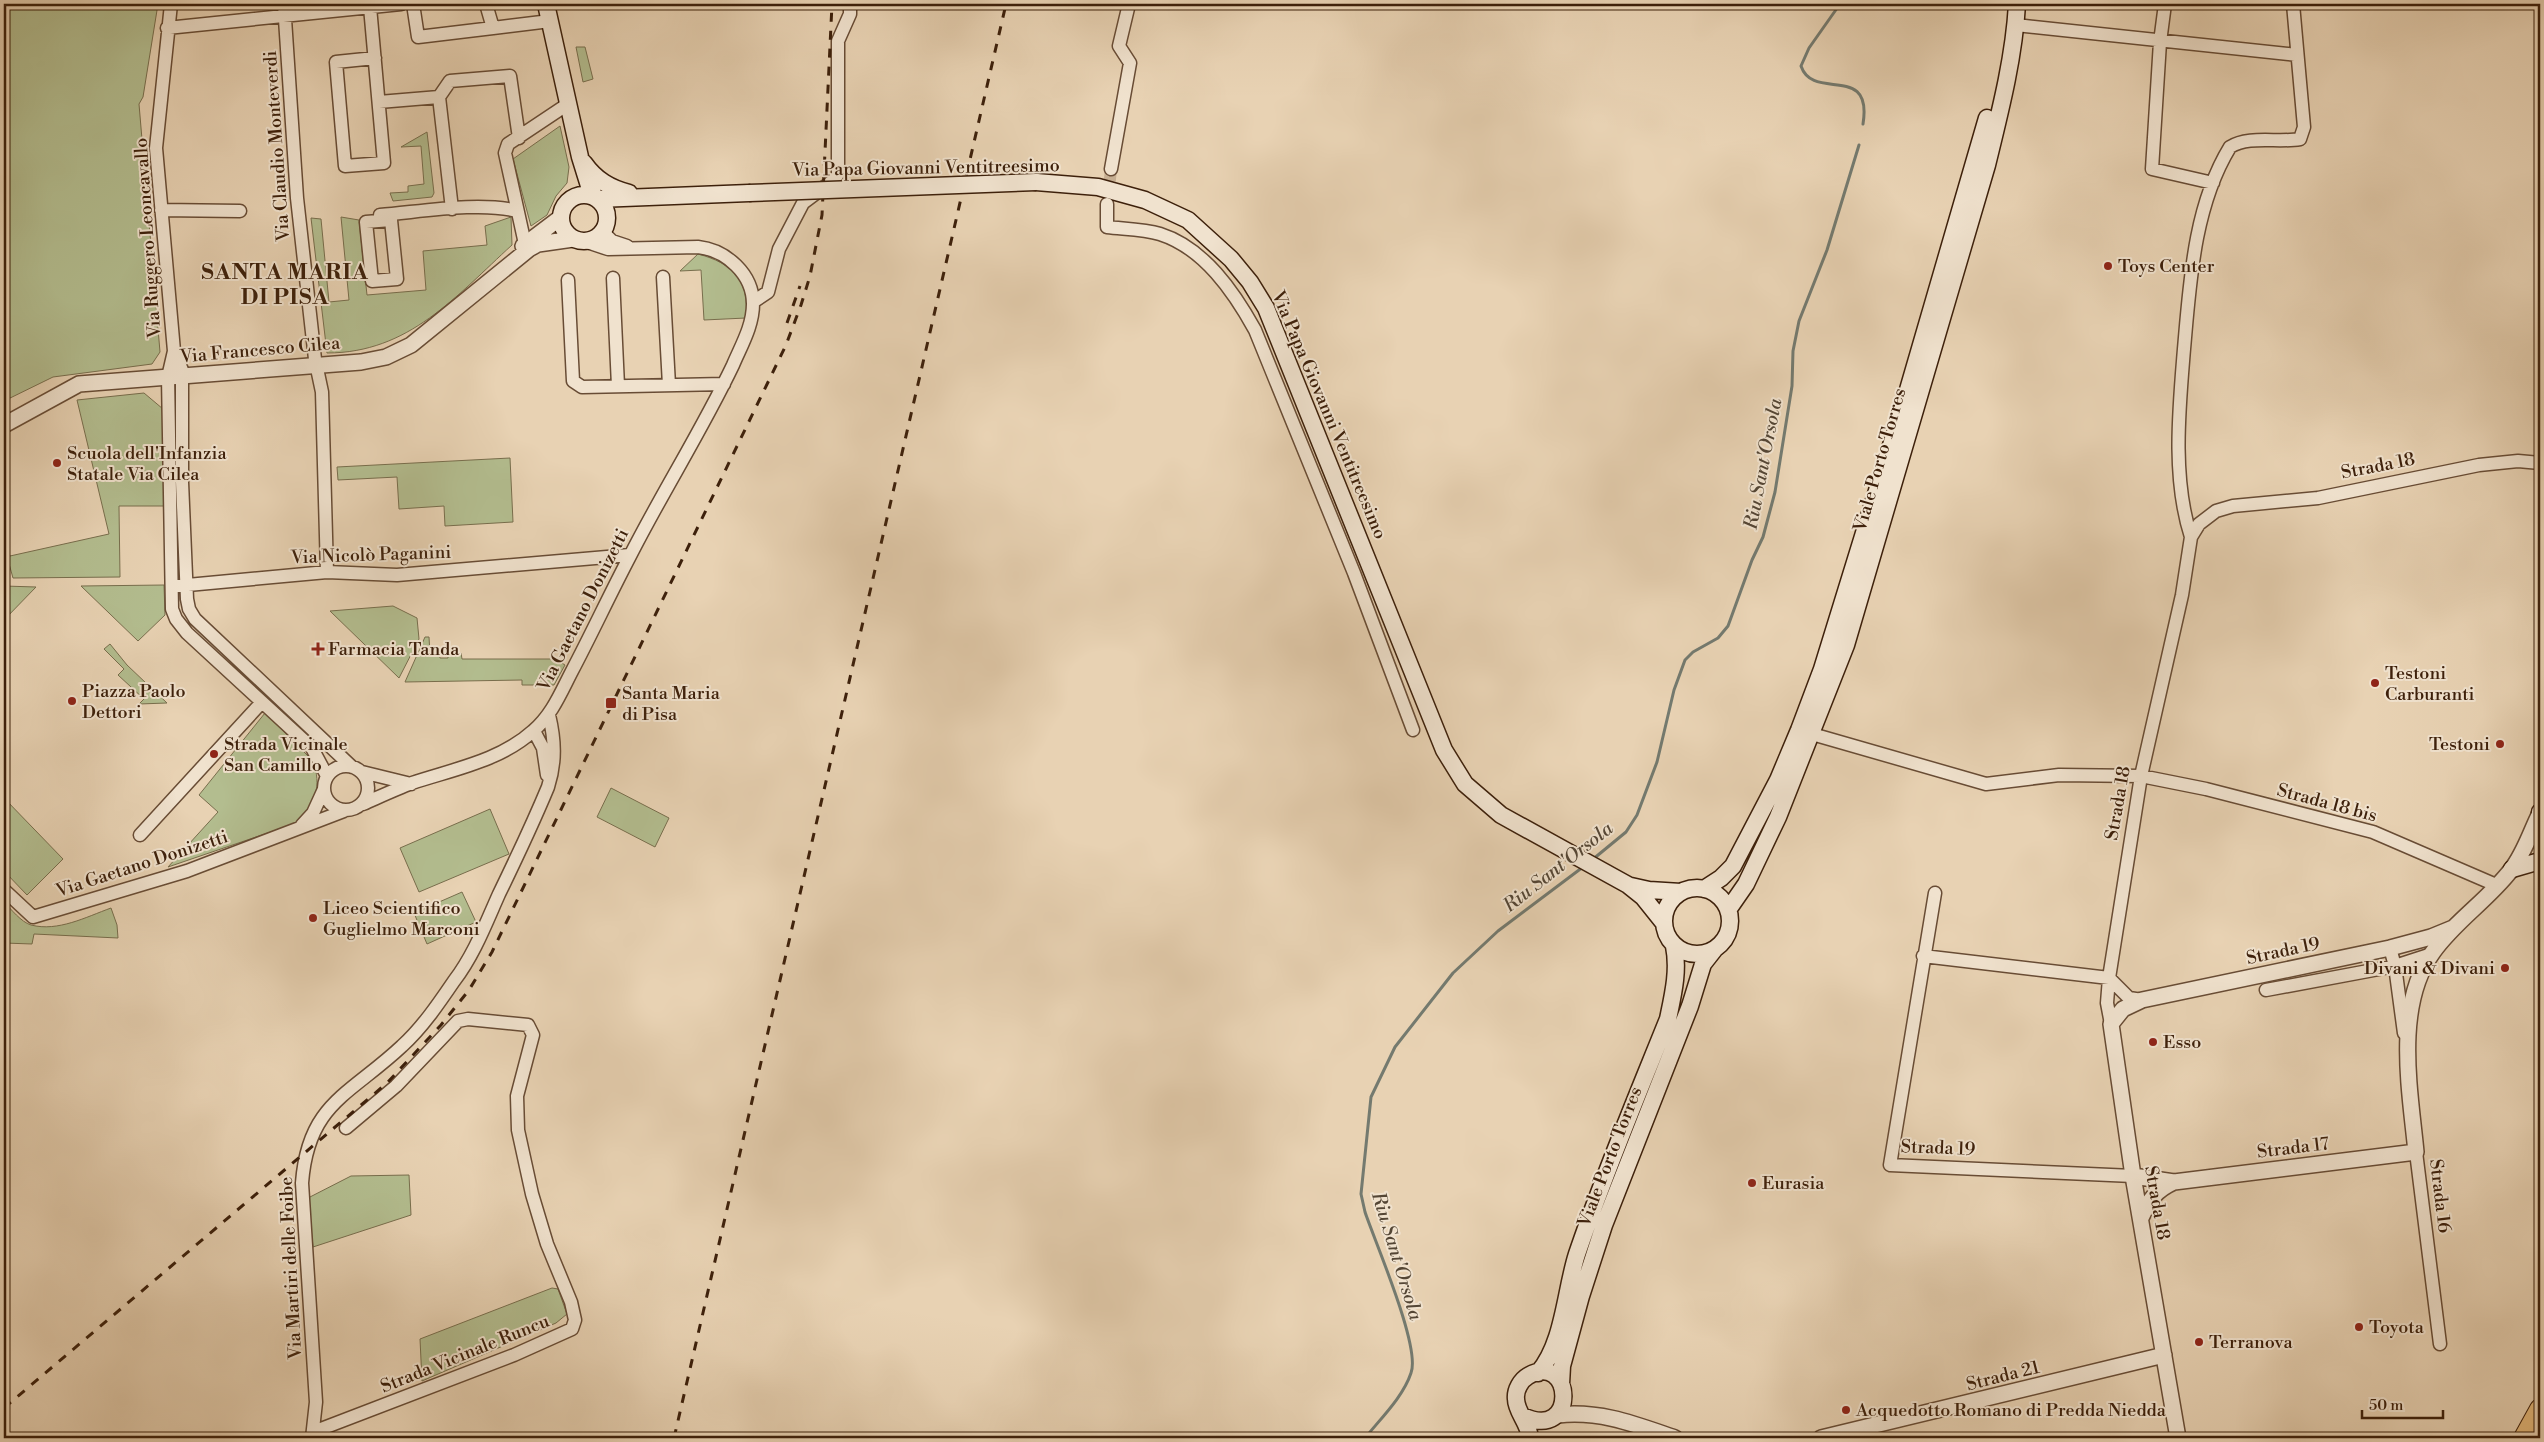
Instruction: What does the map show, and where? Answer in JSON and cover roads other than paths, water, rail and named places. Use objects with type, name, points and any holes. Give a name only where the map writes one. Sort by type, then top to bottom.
[{"type":"highway","points":[[2524,1438],[2540,1409]]},
{"type":"main road","points":[[546,4],[580,157],[589,186],[596,198],[604,205],[605,227],[591,240],[579,240],[564,230],[560,218],[564,205],[574,196],[581,194],[596,198]]},
{"type":"main road","name":"Viale Porto Torres","points":[[1704,889],[1722,878],[1733,866],[1778,780],[1822,668],[1964,204],[1997,82],[2012,4]]},
{"type":"main road","name":"Viale Porto Torres","points":[[1728,910],[1746,884],[1761,854],[1812,734],[1846,645],[1986,169],[2003,99],[2016,25],[2017,4]]},
{"type":"main road","points":[[574,196],[578,186],[580,157]]},
{"type":"main road","points":[[580,157],[600,181],[613,188],[640,196]]},
{"type":"main road","name":"Via Papa Giovanni Ventitreesimo","points":[[596,198],[1036,182],[1098,187],[1145,200],[1188,220],[1231,259],[1250,282],[1266,308],[1444,750],[1465,784],[1501,815],[1628,885],[1643,897],[1663,922]]},
{"type":"main road","name":"Via Papa Giovanni Ventitreesimo","points":[[605,227],[617,210],[640,196]]},
{"type":"main road","points":[[2512,869],[2540,861]]},
{"type":"main road","name":"Via Papa Giovanni Ventitreesimo","points":[[1628,885],[1649,890],[1680,892]]},
{"type":"main road","points":[[1692,888],[1704,889],[1714,893],[1728,910],[1730,922],[1728,933],[1722,943],[1714,950],[1700,955],[1686,953],[1674,946],[1666,935],[1663,922],[1665,910],[1671,900],[1680,892],[1692,888]]},
{"type":"main road","name":"Viale Porto Torres","points":[[1538,1373],[1548,1362],[1576,1256],[1668,1019],[1675,983],[1676,958],[1674,946]]},
{"type":"main road","name":"Viale Porto Torres","points":[[1563,1391],[1562,1366],[1581,1296],[1604,1225],[1690,1006],[1703,964],[1714,950]]},
{"type":"main road","points":[[1530,1438],[1524,1416],[1518,1408],[1516,1399],[1517,1389],[1522,1381],[1538,1373],[1555,1377],[1563,1391],[1556,1417],[1545,1438]]},
{"type":"main road","points":[[1524,1416],[1538,1422],[1556,1417]]},
{"type":"street","name":"Via Ruggero Leoncavallo","points":[[171,4],[156,148],[177,374],[172,609],[176,619],[186,633],[312,748],[327,776]]},
{"type":"street","points":[[167,28],[285,9],[370,7],[401,4]]},
{"type":"street","points":[[413,4],[418,37],[550,21]]},
{"type":"street","points":[[486,4],[493,28]]},
{"type":"street","points":[[753,302],[768,292],[779,249],[803,203],[818,190],[836,179],[838,174],[838,41],[850,14],[850,4]]},
{"type":"street","points":[[1111,169],[1130,63],[1119,46],[1129,4]]},
{"type":"street","points":[[2165,4],[2160,42],[2152,169],[2213,182]]},
{"type":"street","points":[[2191,537],[2185,517],[2180,460],[2180,394],[2196,243],[2213,182],[2230,147],[2237,143],[2300,139],[2304,127],[2293,4]]},
{"type":"street","points":[[370,7],[375,58],[379,102],[384,163],[345,166],[336,62],[375,58]]},
{"type":"street","name":"Via Claudio Monteverdi","points":[[285,9],[297,198],[316,366],[322,392],[327,572]]},
{"type":"street","points":[[2016,25],[2160,42],[2297,55]]},
{"type":"street","points":[[452,209],[439,97],[450,81],[510,76],[519,138]]},
{"type":"street","points":[[379,102],[439,97]]},
{"type":"street","points":[[525,244],[505,153],[508,144],[568,104]]},
{"type":"street","points":[[1107,204],[1107,227],[1160,234],[1184,246],[1209,267],[1236,296],[1255,330],[1354,573],[1413,730]]},
{"type":"street","points":[[377,221],[376,216],[452,209],[504,207],[517,211]]},
{"type":"street","points":[[161,210],[240,211]]},
{"type":"street","name":"Via Francesco Cilea","points":[[500,271],[525,244],[560,218]]},
{"type":"street","points":[[390,220],[397,279],[372,282],[366,222],[377,221],[390,220]]},
{"type":"street","name":"Via Gaetano Donizetti","points":[[605,227],[612,241],[634,248]]},
{"type":"street","name":"Via Gaetano Donizetti","points":[[4,890],[33,917],[188,871],[344,811],[354,810],[363,804],[411,784],[492,758],[534,731],[549,715],[599,621],[630,555],[724,384],[748,332],[753,302],[750,288],[739,269],[722,254],[710,248],[608,249],[579,240]]},
{"type":"street","name":"Via Francesco Cilea","points":[[4,425],[78,384],[177,374],[316,366],[361,362],[386,357],[411,345],[500,271],[538,244],[579,240]]},
{"type":"street","points":[[663,277],[670,385]]},
{"type":"street","points":[[613,278],[618,386]]},
{"type":"street","points":[[568,280],[574,381],[582,388],[724,384]]},
{"type":"street","points":[[177,374],[186,585],[189,609],[196,619],[366,778],[369,791],[363,804]]},
{"type":"street","name":"Strada 18","points":[[2178,1438],[2133,1176],[2107,1003],[2109,978],[2141,776],[2182,595],[2191,537],[2199,524],[2216,511],[2233,506],[2318,498],[2480,465],[2518,461],[2540,463]]},
{"type":"street","name":"Via Nicolò Paganini","points":[[172,586],[327,572],[397,575],[630,555]]},
{"type":"street","points":[[1354,573],[1372,572]]},
{"type":"street","points":[[140,835],[262,702]]},
{"type":"street","name":"Via Martiri delle Foibe","points":[[312,1435],[316,1402],[302,1183],[303,1162],[309,1142],[326,1110],[404,1044],[455,980],[474,948],[548,787],[554,754],[554,733],[549,715]]},
{"type":"street","points":[[534,731],[543,748],[548,787]]},
{"type":"street","name":"Strada 18 bis","points":[[1812,734],[1986,784],[2059,775],[2141,776],[2206,789],[2372,832],[2496,885]]},
{"type":"street","points":[[299,829],[313,813],[324,789],[327,776],[338,768],[357,770],[411,784]]},
{"type":"street","points":[[324,789],[327,800],[334,808],[344,811]]},
{"type":"street","name":"Strada 16","points":[[2407,1052],[2414,994],[2432,954],[2453,928],[2512,869],[2540,812]]},
{"type":"street","points":[[2524,845],[2540,838]]},
{"type":"street","points":[[1935,893],[1924,956],[2109,978],[2129,998],[2142,1000]]},
{"type":"street","name":"Strada 19","points":[[2111,1024],[2123,1009],[2142,1000],[2390,948],[2431,937],[2453,928]]},
{"type":"street","name":"Strada 19","points":[[2401,964],[2431,937]]},
{"type":"street","name":"Strada 16","points":[[2390,948],[2401,964],[2416,1152],[2440,1344]]},
{"type":"street","points":[[2266,990],[2401,964],[2432,954]]},
{"type":"street","name":"Strada 19","points":[[1924,956],[1890,1165],[2133,1176]]},
{"type":"street","name":"Strada Vicinale Runcu","points":[[312,1435],[572,1329],[575,1320],[571,1302],[547,1244],[532,1194],[518,1130],[517,1096],[533,1035],[528,1025],[468,1019],[458,1021],[396,1086],[346,1128]]},
{"type":"street","name":"Strada 17","points":[[2133,1176],[2174,1182],[2416,1152]]},
{"type":"street","name":"Strada 17","points":[[2141,1218],[2152,1196],[2162,1187],[2174,1182]]},
{"type":"street","name":"Strada 21","points":[[1821,1438],[2164,1356]]},
{"type":"street","points":[[1563,1391],[1591,1414]]},
{"type":"street","points":[[1556,1417],[1591,1414],[1627,1422],[1675,1438]]},
{"type":"waterway","name":"Riu Sant'Orsola","points":[[1840,4],[1809,48],[1801,66],[1808,76],[1817,82],[1851,88],[1859,94],[1864,105],[1863,124]]},
{"type":"waterway","name":"Riu Sant'Orsola","points":[[1592,860],[1626,832],[1637,815],[1657,762],[1674,690],[1685,660],[1693,652],[1718,638],[1728,626],[1752,560],[1763,537],[1775,492],[1792,386],[1793,351],[1799,321],[1827,250],[1859,145]]},
{"type":"waterway","name":"Riu Sant'Orsola","points":[[1365,1438],[1403,1390],[1411,1373],[1412,1360],[1409,1341],[1396,1294],[1365,1212],[1361,1194],[1371,1097],[1395,1047],[1453,973],[1498,931],[1583,867]]},
{"type":"tunnel","points":[[1108,199],[1111,169]]},
{"type":"railway","points":[[4,1408],[387,1083],[441,1025],[469,990],[492,952],[786,345],[801,305],[810,276],[822,215],[832,4]]},
{"type":"railway","points":[[674,1438],[1006,4]]},
{"type":"railway","points":[[787,323],[800,286]]},
{"type":"place","name":"Toys Center","points":[[2108,266]]},
{"type":"place","name":"Scuola dell'Infanzia Statale Via Cilea","points":[[57,463]]},
{"type":"place","name":"Farmacia Tanda","points":[[318,649]]},
{"type":"place","name":"Testoni Carburanti","points":[[2375,683]]},
{"type":"place","name":"Piazza Paolo Dettori","points":[[72,701]]},
{"type":"place","name":"Santa Maria di Pisa","points":[[611,703]]},
{"type":"place","name":"Testoni","points":[[2500,744]]},
{"type":"place","name":"Strada Vicinale San Camillo","points":[[214,754]]},
{"type":"place","name":"Liceo Scientifico Guglielmo Marconi","points":[[313,918]]},
{"type":"place","name":"Divani & Divani","points":[[2505,968]]},
{"type":"place","name":"Esso","points":[[2153,1042]]},
{"type":"place","name":"Eurasia","points":[[1752,1183]]},
{"type":"place","name":"Toyota","points":[[2359,1327]]},
{"type":"place","name":"Terranova","points":[[2199,1342]]},
{"type":"place","name":"Acquedotto Romano di Predda Niedda","points":[[1846,1410]]},
{"type":"district","name":"SANTA MARIA DI PISA","points":[[285,284]]}]
